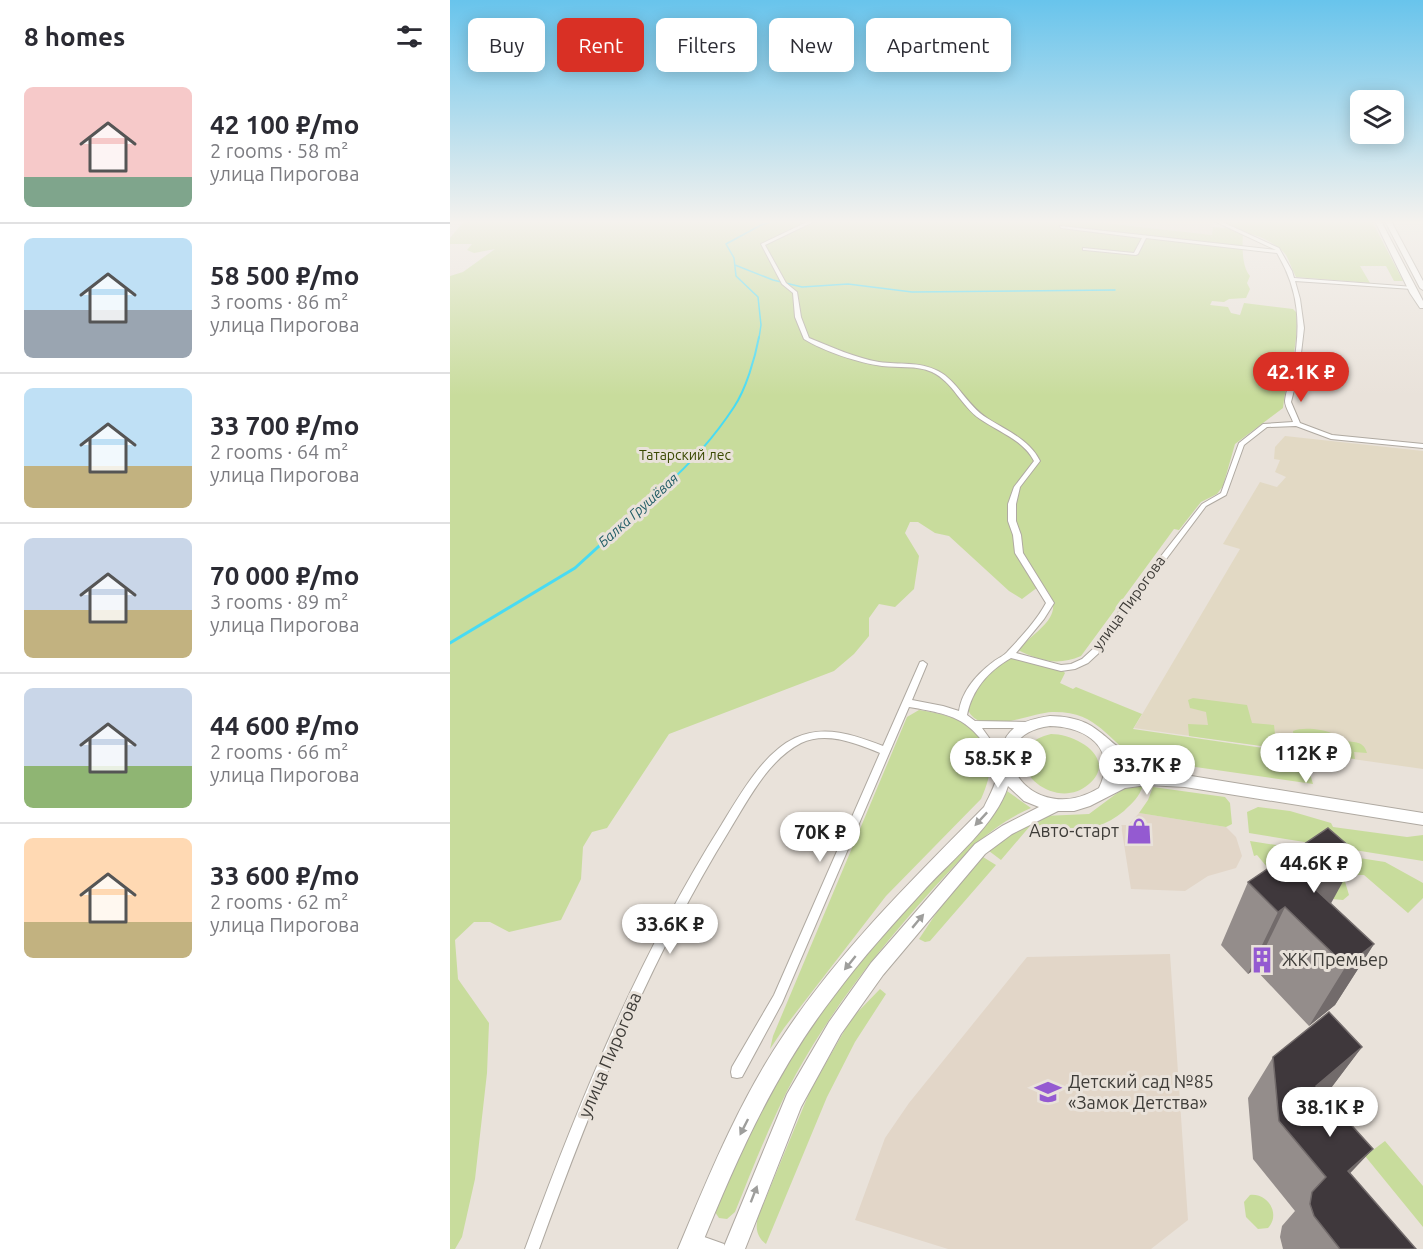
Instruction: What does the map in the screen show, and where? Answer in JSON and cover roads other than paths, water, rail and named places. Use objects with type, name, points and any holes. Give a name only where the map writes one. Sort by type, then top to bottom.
[{"type":"main road","points":[[1408,279],[1423,306]]},
{"type":"main road","points":[[1412,288],[1423,288]]},
{"type":"main road","points":[[691,1244],[725,1163],[766,1083],[807,1016],[855,956],[989,811],[998,794],[1005,767],[1006,749],[1011,739],[1030,725],[1044,721],[1075,724],[1100,739],[1130,763],[1185,781],[1423,819]]},
{"type":"main road","points":[[1100,739],[1109,751],[1113,764],[1112,778],[1105,790]]},
{"type":"main road","points":[[1005,767],[1013,783],[1020,790],[1035,800],[1056,805],[1084,803],[1105,790],[1128,781],[1185,781]]},
{"type":"main road","points":[[734,1249],[794,1101],[835,1028],[877,969],[980,849],[1007,830],[1056,805]]},
{"type":"street","points":[[782,279],[795,292],[798,317],[807,339],[849,356],[881,364],[915,366],[941,374],[954,384],[975,412],[1028,447],[1035,456],[1036,461],[1017,487],[1012,504],[1012,521],[1017,535],[1019,553],[1050,603],[1038,624],[1021,639],[1010,655],[990,670],[972,689],[963,706],[963,715]]},
{"type":"street","points":[[1293,279],[1301,328],[1296,370],[1288,402],[1297,424],[1331,437],[1423,446]]},
{"type":"street","points":[[1297,279],[1412,288]]},
{"type":"street","name":"улица Пирогова","points":[[1010,655],[1061,668],[1072,668],[1085,661],[1098,649],[1131,600],[1204,505],[1224,494],[1241,444],[1265,425],[1297,424]]},
{"type":"street","points":[[737,1072],[778,999],[923,664]]},
{"type":"street","points":[[907,704],[938,708],[963,715],[989,740],[1005,767]]},
{"type":"street","points":[[974,724],[1020,727],[1030,725]]},
{"type":"street","name":"улица Пирогова","points":[[532,1249],[592,1096],[657,949],[710,852],[759,777],[785,749],[800,740],[824,734],[855,739],[886,751]]},
{"type":"street","points":[[691,1244],[719,1249]]},
{"type":"waterway","name":"Балка Грушёвая","points":[[739,279],[758,297],[761,325],[759,338]]},
{"type":"waterway","points":[[771,279],[802,287],[848,284],[912,292],[1115,290]]},
{"type":"waterway","name":"Балка Грушёвая","points":[[663,488],[701,450],[734,407],[750,373],[759,337]]},
{"type":"waterway","name":"Балка Грушёвая","points":[[450,643],[575,568],[665,486]]},
{"type":"place","name":"Авто-старт","points":[[1139,831]]},
{"type":"place","name":"ЖК Премьер","points":[[1262,960]]},
{"type":"place","name":"Детский сад №85 «Замок Детства»","points":[[1048,1092]]},
{"type":"park label","name":"Татарский лес","points":[[685,455]]}]
